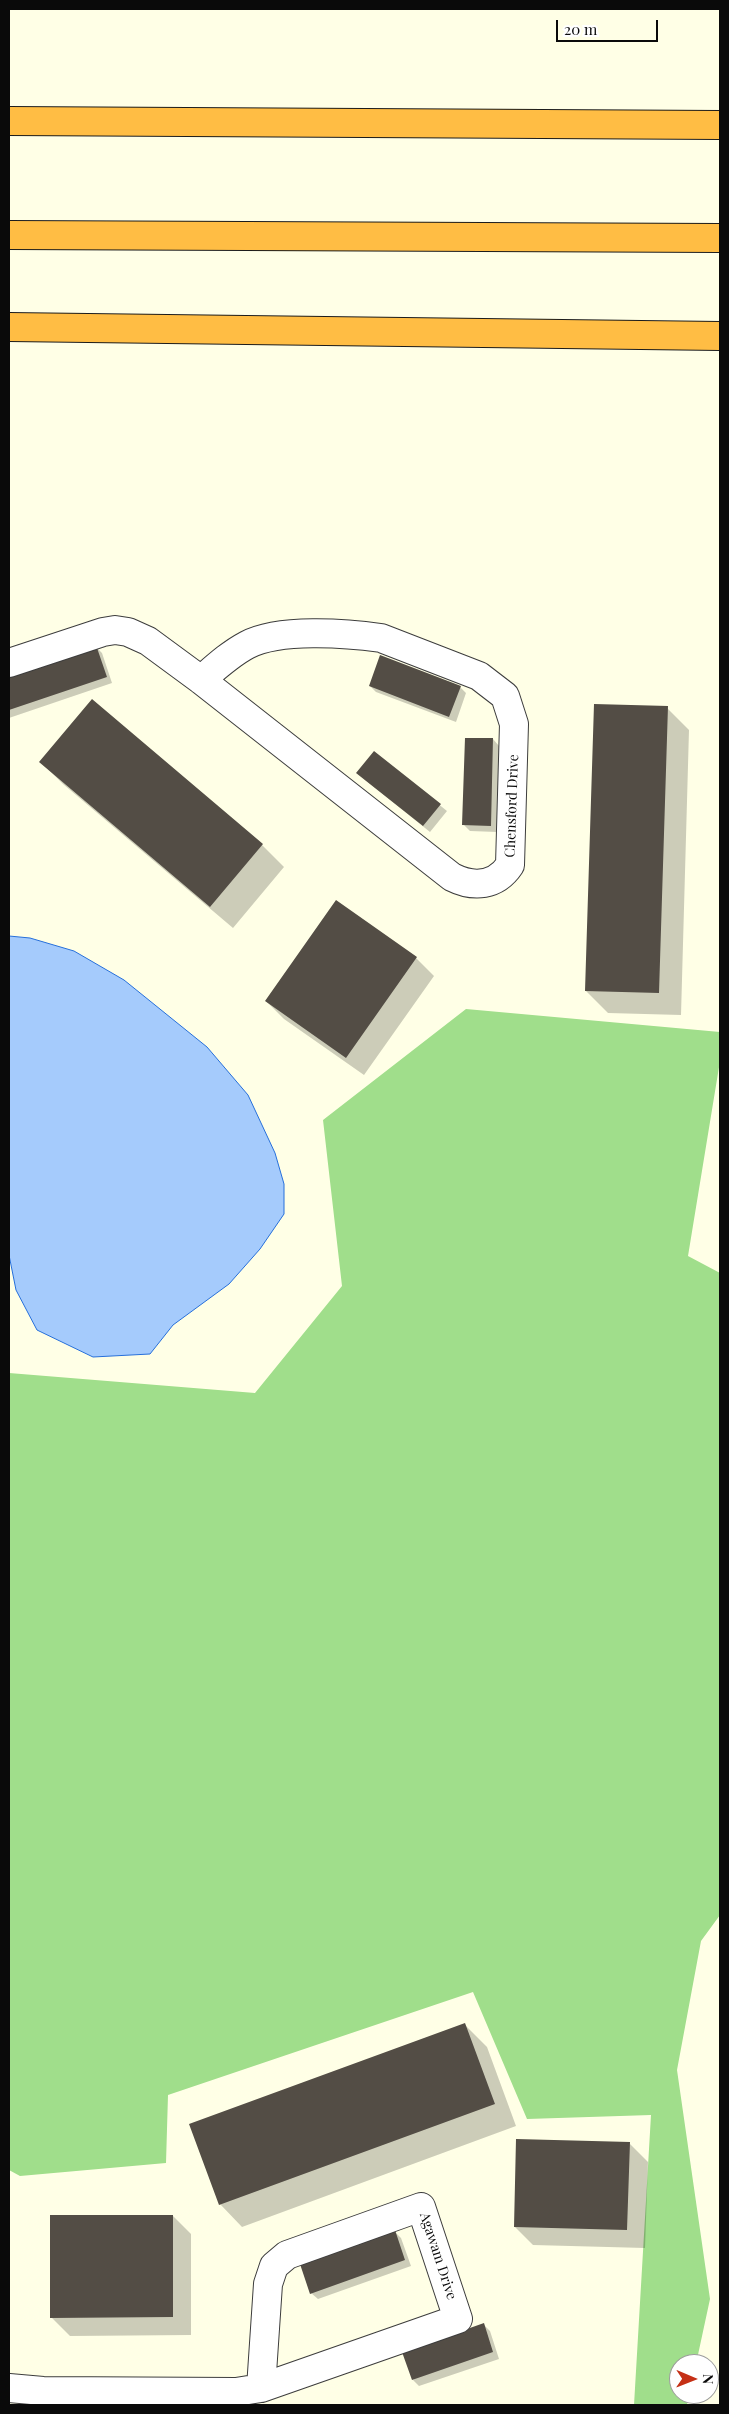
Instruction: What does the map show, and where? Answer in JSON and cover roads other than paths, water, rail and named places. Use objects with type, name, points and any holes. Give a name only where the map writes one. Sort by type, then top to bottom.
[{"type":"highway","points":[[9,121],[720,124]]},
{"type":"highway","points":[[9,235],[720,238]]},
{"type":"highway","points":[[9,327],[720,336]]},
{"type":"street","name":"Chensford Drive","points":[[9,663],[115,630],[128,632],[148,641],[201,680],[452,877],[464,883],[486,883],[495,880],[510,865],[514,724],[505,696],[487,680],[381,638],[363,635],[281,634],[265,637],[248,644],[231,655],[201,680]]},
{"type":"street","name":"Agawam Drive","points":[[9,2388],[43,2391],[236,2392],[261,2388],[458,2319],[421,2206],[287,2255],[274,2266],[268,2284],[261,2388]]},
{"type":"water","points":[[9,936],[30,938],[74,951],[124,980],[207,1047],[248,1095],[275,1153],[284,1184],[284,1214],[260,1249],[229,1284],[173,1325],[150,1354],[93,1357],[37,1330],[16,1290],[9,1255]]}]
